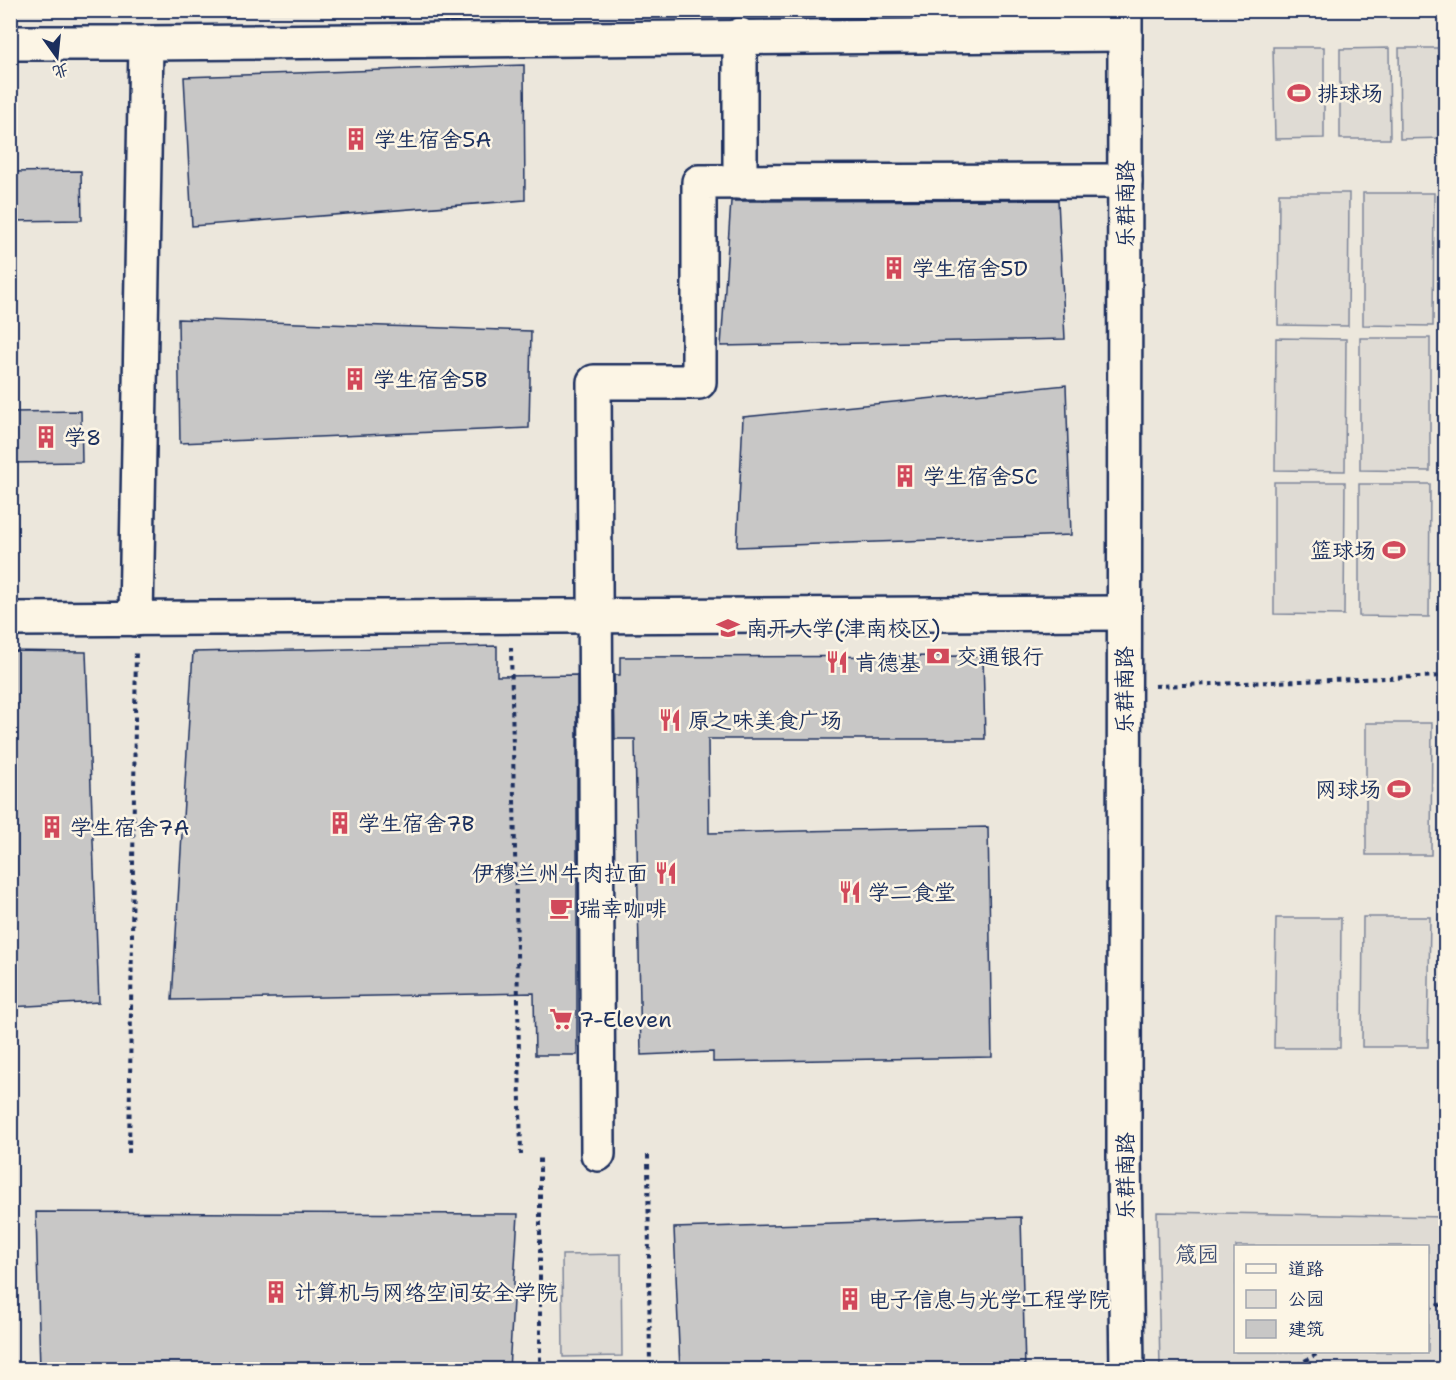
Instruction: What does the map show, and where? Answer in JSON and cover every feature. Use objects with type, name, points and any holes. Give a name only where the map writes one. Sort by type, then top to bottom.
[{"type":"street","points":[[10,43],[740,35],[1125,22]]},
{"type":"street","name":"乐群南路","points":[[1125,22],[1124,687],[1127,1370]]},
{"type":"street","points":[[740,35],[740,182]]},
{"type":"street","points":[[136,619],[147,43]]},
{"type":"street","points":[[598,1154],[594,382],[699,382],[699,182],[1125,181]]},
{"type":"street","points":[[10,619],[1124,613]]},
{"type":"path","points":[[510,616],[521,1155]]},
{"type":"path","points":[[129,1154],[136,619]]},
{"type":"path","points":[[1124,687],[1446,676]]},
{"type":"path","points":[[540,1154],[540,1370]]},
{"type":"path","points":[[648,1155],[650,1370]]},
{"type":"path","points":[[1429,1308],[1446,1303]]},
{"type":"path","points":[[1289,1370],[1318,1353]]},
{"type":"shaded area","name":"南开大学(津南校区)","points":[[10,11],[1445,11],[1445,1369],[11,1369]]},
{"type":"green space","name":"排球场","points":[[1273,47],[1324,47],[1324,138],[1275,139]]},
{"type":"green space","name":"排球场","points":[[1389,48],[1390,139],[1340,139],[1340,49]]},
{"type":"green space","name":"排球场","points":[[1399,48],[1445,48],[1445,138],[1400,139]]},
{"type":"green space","points":[[1279,193],[1349,193],[1348,326],[1278,325]]},
{"type":"green space","points":[[1363,193],[1434,193],[1433,326],[1363,325]]},
{"type":"green space","name":"篮球场","points":[[1276,338],[1346,339],[1345,471],[1275,470]]},
{"type":"green space","name":"篮球场","points":[[1360,338],[1430,338],[1430,471],[1360,470]]},
{"type":"green space","name":"篮球场","points":[[1274,482],[1345,482],[1344,615],[1274,614]]},
{"type":"green space","name":"篮球场","points":[[1359,484],[1430,484],[1429,617],[1359,616]]},
{"type":"green space","name":"篮球场","points":[[1442,484],[1446,484],[1445,617],[1442,617]]},
{"type":"green space","name":"网球场","points":[[1366,723],[1432,723],[1431,855],[1366,855]]},
{"type":"green space","points":[[1363,917],[1430,917],[1428,1047],[1362,1047]]},
{"type":"green space","points":[[1276,918],[1341,918],[1340,1048],[1274,1048]]},
{"type":"green space","name":"箴园","points":[[1157,1212],[1445,1217],[1445,1369],[1160,1369]]},
{"type":"green space","points":[[621,1254],[622,1356],[563,1357],[562,1255]]},
{"type":"building","name":"学生宿舍5A","points":[[524,65],[525,200],[192,226],[184,77]]},
{"type":"building","points":[[81,171],[82,220],[10,221],[10,172]]},
{"type":"building","name":"学生宿舍5D","points":[[1058,200],[1065,339],[721,346],[731,201]]},
{"type":"building","name":"学生宿舍5B","points":[[178,319],[531,331],[529,428],[180,443]]},
{"type":"building","name":"学生宿舍5C","points":[[1066,385],[1071,535],[737,547],[743,417]]},
{"type":"building","name":"学8","points":[[81,411],[82,462],[10,463],[10,412]]},
{"type":"building","name":"学生宿舍7B","points":[[497,646],[497,676],[577,675],[577,1055],[535,1055],[534,993],[172,1000],[193,652]]},
{"type":"building","name":"学生宿舍7A","points":[[10,651],[86,652],[99,1002],[10,1007]]},
{"type":"building","points":[[983,656],[985,739],[708,739],[709,833],[988,827],[992,1057],[713,1062],[713,1052],[641,1055],[635,739],[615,739],[614,675],[620,675],[620,657]]},
{"type":"building","name":"计算机与网络空间安全学院","points":[[36,1212],[518,1214],[509,1370],[40,1370]]},
{"type":"building","name":"电子信息与光学工程学院","points":[[1021,1217],[1025,1370],[680,1370],[674,1228]]},
{"type":"place","name":"排球场","points":[[1299,93]]},
{"type":"place","name":"学生宿舍5A","points":[[356,139]]},
{"type":"place","name":"学生宿舍5D","points":[[894,268]]},
{"type":"place","name":"学生宿舍5B","points":[[355,379]]},
{"type":"place","name":"学8","points":[[46,437]]},
{"type":"place","name":"学生宿舍5C","points":[[905,476]]},
{"type":"place","name":"篮球场","points":[[1394,550]]},
{"type":"place","name":"南开大学(津南校区)","points":[[728,628]]},
{"type":"place","name":"交通银行","points":[[938,656]]},
{"type":"place","name":"肯德基","points":[[837,662]]},
{"type":"place","name":"原之味美食广场","points":[[670,720]]},
{"type":"place","name":"网球场","points":[[1399,789]]},
{"type":"place","name":"学生宿舍7B","points":[[340,823]]},
{"type":"place","name":"学生宿舍7A","points":[[52,827]]},
{"type":"place","name":"伊穆兰州牛肉拉面","points":[[666,873]]},
{"type":"place","name":"学二食堂","points":[[850,892]]},
{"type":"place","name":"瑞幸咖啡","points":[[561,908]]},
{"type":"place","name":"7-Eleven","points":[[561,1019]]},
{"type":"place","name":"计算机与网络空间安全学院","points":[[276,1292]]},
{"type":"place","name":"电子信息与光学工程学院","points":[[850,1299]]}]
